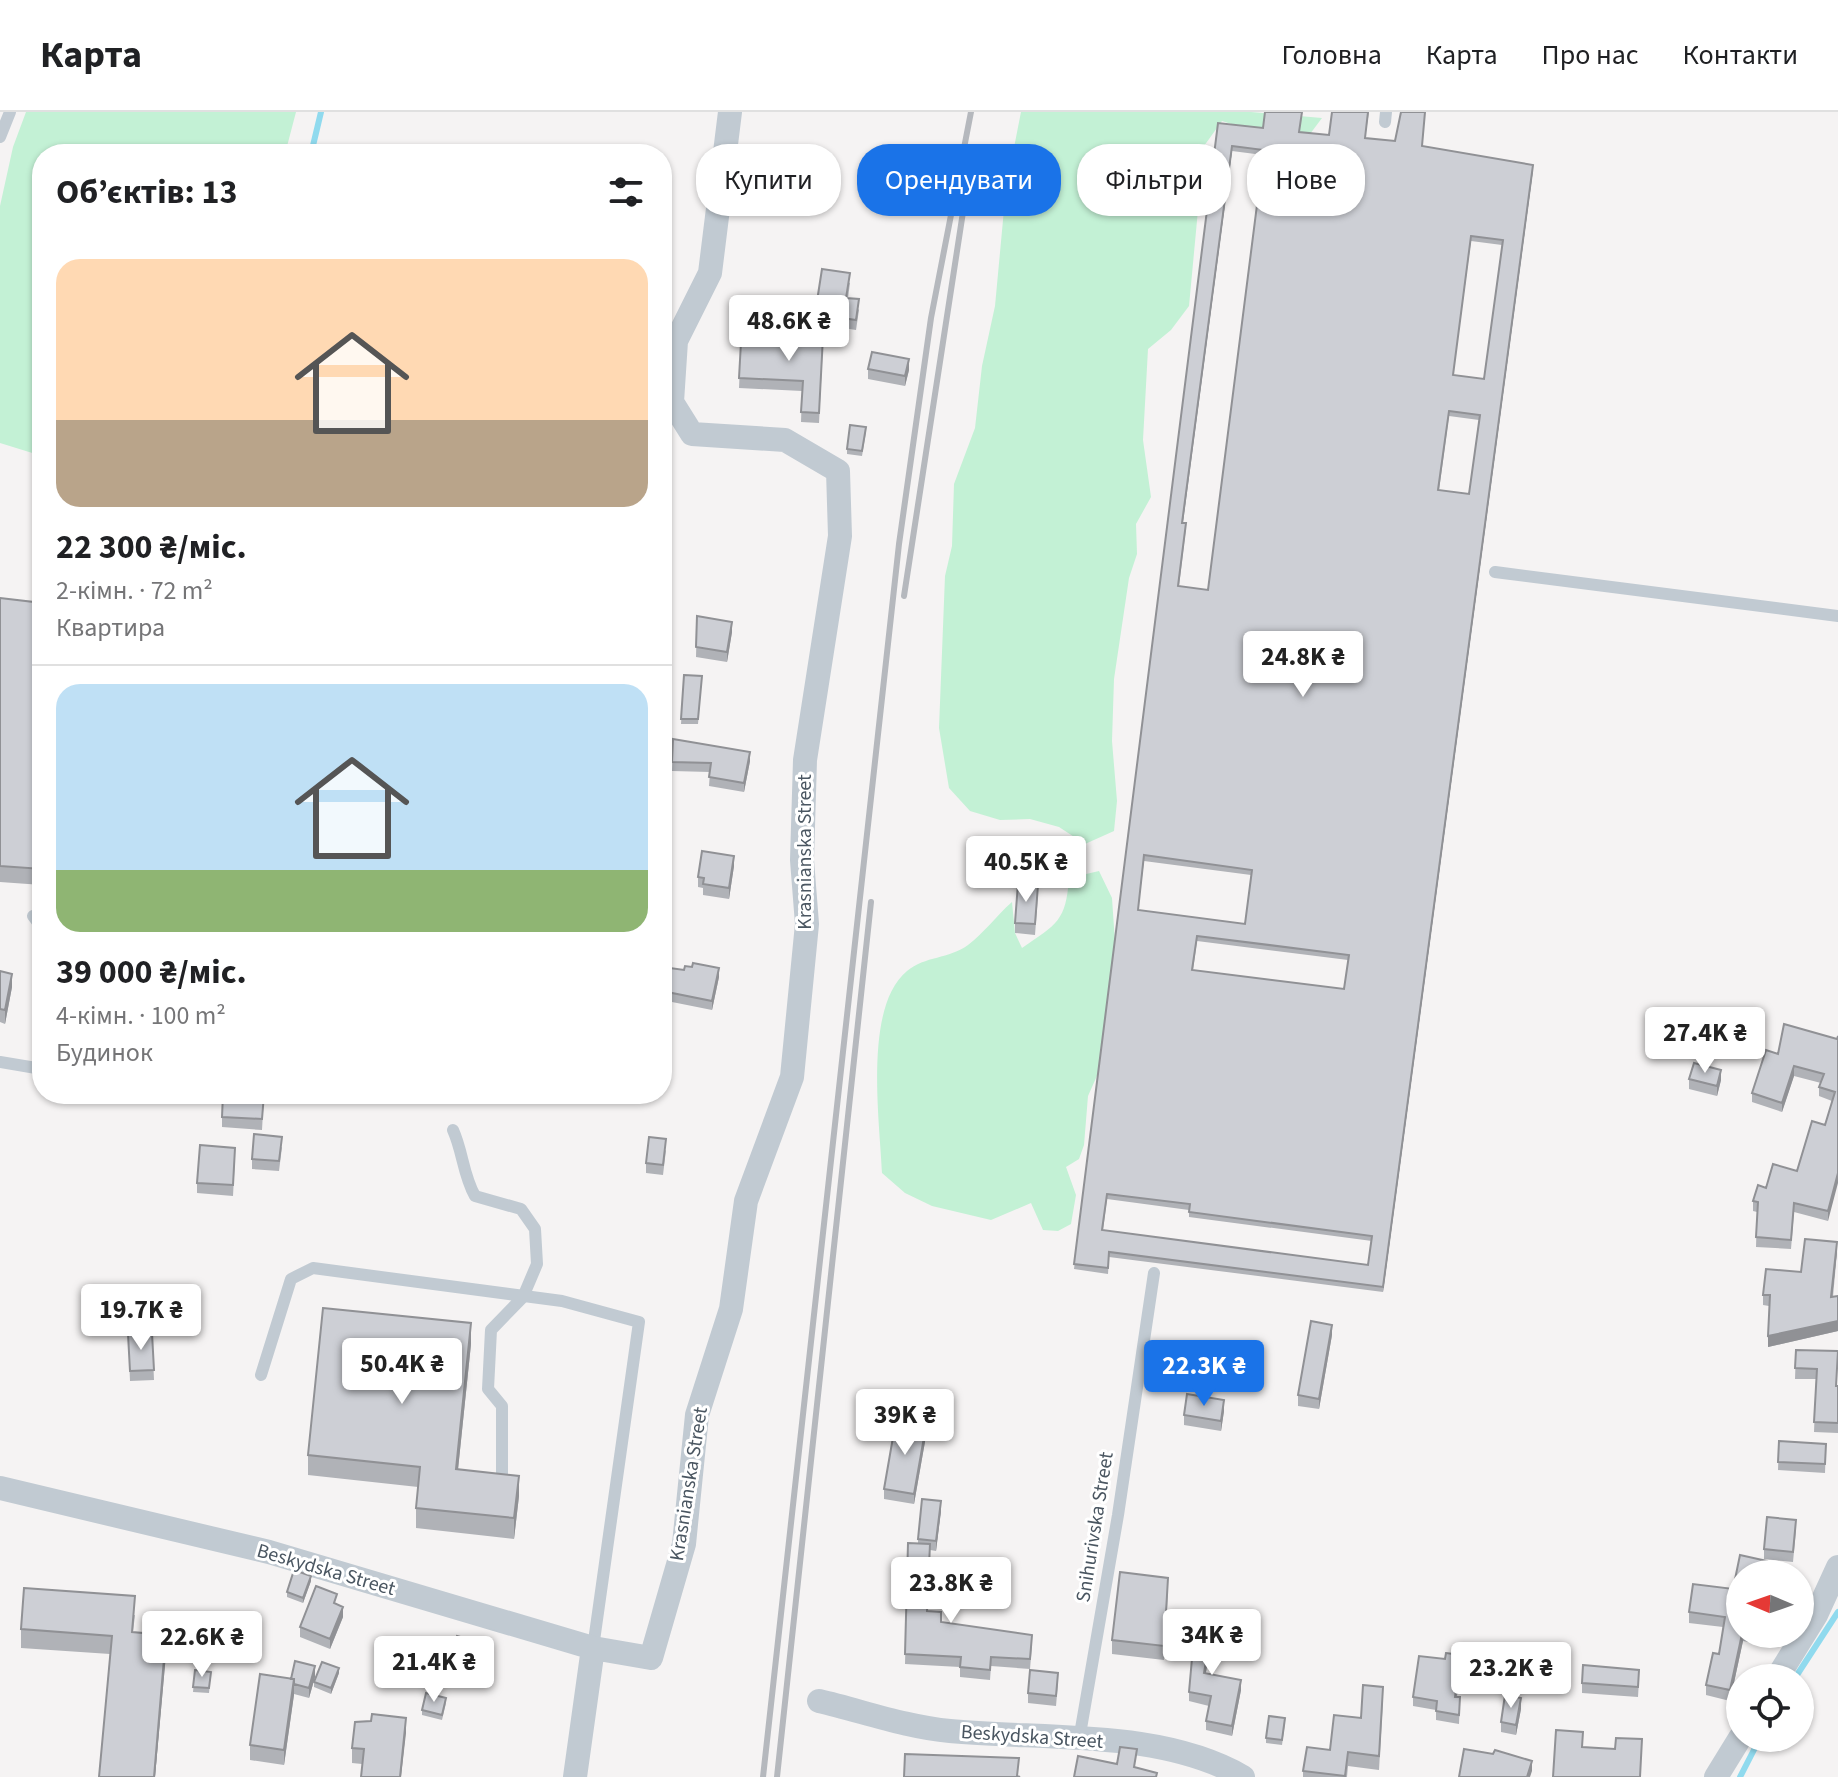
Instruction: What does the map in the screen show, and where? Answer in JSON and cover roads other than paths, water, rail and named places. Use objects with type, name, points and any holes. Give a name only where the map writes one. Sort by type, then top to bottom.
[{"type":"street","name":"Krasnianska Street","points":[[651,1658],[684,1544],[697,1415],[731,1309],[746,1201],[792,1077],[807,924],[802,860],[805,760],[840,536],[838,471],[785,440],[692,434],[672,402],[676,341],[710,273],[730,112]]},
{"type":"street","name":"Beskydska Street","points":[[0,1488],[269,1552],[593,1648],[651,1658]]},
{"type":"street","points":[[1786,1664],[1816,1615],[1838,1567]]},
{"type":"street","points":[[575,1777],[593,1648]]},
{"type":"street","name":"Beskydska Street","points":[[819,1701],[946,1731],[1179,1750],[1217,1762],[1243,1777]]},
{"type":"street","points":[[1716,1777],[1731,1752]]},
{"type":"lane","points":[[0,137],[10,112]]},
{"type":"lane","points":[[1495,572],[1838,616]]},
{"type":"lane","points":[[0,1062],[32,1067]]},
{"type":"lane","points":[[453,1130],[466,1180],[475,1196],[521,1209],[535,1229],[537,1264],[523,1297],[491,1330],[488,1389],[502,1406],[502,1476]]},
{"type":"lane","points":[[261,1375],[291,1279],[313,1268],[562,1301],[639,1322],[593,1648]]},
{"type":"lane","name":"Snihurivska Street","points":[[1079,1740],[1118,1515],[1154,1273]]},
{"type":"waterway","points":[[313,144],[321,112]]},
{"type":"waterway","points":[[1804,1664],[1838,1612]]},
{"type":"waterway","points":[[1740,1777],[1753,1752]]},
{"type":"railway","points":[[763,1777],[899,544],[931,318],[971,112]]},
{"type":"railway","points":[[904,596],[962,216]]},
{"type":"railway","points":[[777,1777],[871,902]]}]
